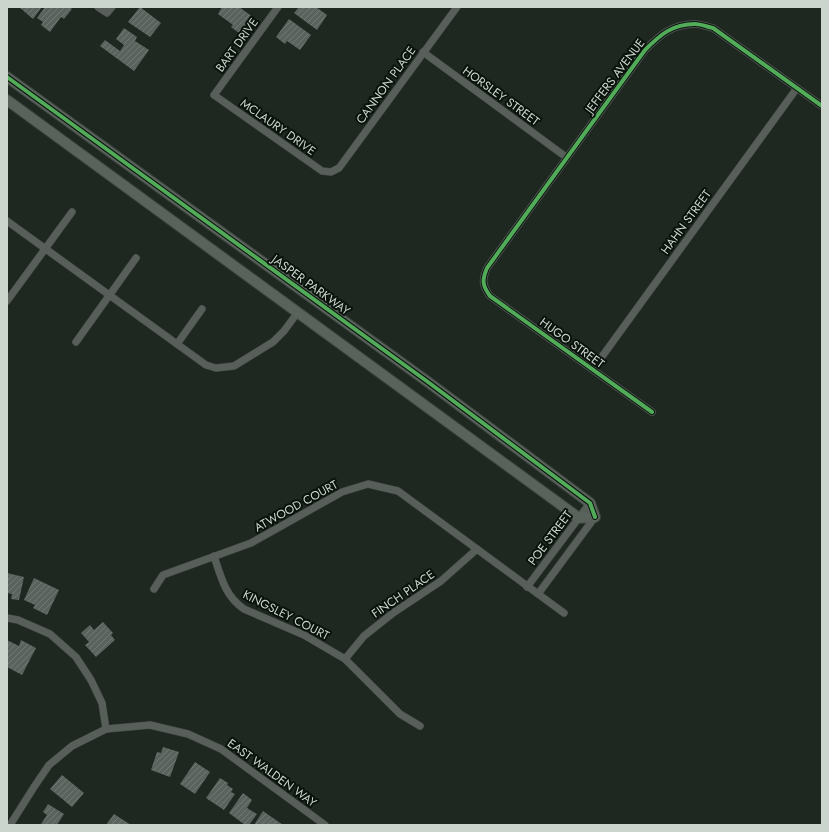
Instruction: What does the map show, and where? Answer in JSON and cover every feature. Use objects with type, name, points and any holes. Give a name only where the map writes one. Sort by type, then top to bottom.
[{"type":"street","points":[[98,7],[107,13],[112,7]]},
{"type":"street","name":"BART DRIVE","points":[[214,95],[278,7]]},
{"type":"street","name":"CANNON PLACE","points":[[331,172],[339,168],[456,7]]},
{"type":"street","name":"JEFFERS AVENUE","points":[[484,287],[483,277],[487,268],[566,157],[645,50],[667,30],[696,24],[713,28],[822,106]]},
{"type":"street","name":"HORSLEY STREET","points":[[423,52],[566,157]]},
{"type":"street","name":"JASPER PARKWAY","points":[[8,81],[428,382],[590,503]]},
{"type":"street","name":"HAHN STREET","points":[[593,369],[797,88]]},
{"type":"street","name":"MCLAURY DRIVE","points":[[214,95],[322,171],[331,172]]},
{"type":"street","points":[[7,100],[579,518],[595,517],[590,503]]},
{"type":"street","points":[[7,301],[72,212]]},
{"type":"street","points":[[7,221],[206,365],[216,368],[234,366],[273,342],[284,331],[298,312]]},
{"type":"street","points":[[76,342],[136,258]]},
{"type":"street","name":"HUGO STREET","points":[[484,287],[490,296],[652,412]]},
{"type":"street","points":[[177,344],[202,309]]},
{"type":"street","name":"ATWOOD COURT","points":[[154,589],[163,576],[251,543],[342,492],[368,484],[398,491],[564,613]]},
{"type":"street","name":"POE STREET","points":[[527,587],[590,503]]},
{"type":"street","name":"POE STREET","points":[[538,594],[595,517]]},
{"type":"street","name":"FINCH PLACE","points":[[345,659],[364,636],[393,613],[441,581],[477,549]]},
{"type":"street","name":"KINGSLEY COURT","points":[[214,556],[225,589],[235,603],[244,609],[304,634],[345,659],[400,714],[420,726]]},
{"type":"street","points":[[7,618],[18,620],[50,634],[76,657],[91,680],[102,703],[106,729]]},
{"type":"street","name":"EAST WALDEN WAY","points":[[10,825],[49,766],[72,746],[106,729],[150,725],[188,734],[221,749],[325,825]]},
{"type":"building","points":[[19,7],[42,7],[33,19]]},
{"type":"building","points":[[45,7],[69,7],[72,9],[64,19],[61,17],[50,32],[41,25],[43,22],[37,18]]},
{"type":"building","points":[[140,7],[161,23],[150,37],[128,22]]},
{"type":"building","points":[[222,7],[239,7],[253,17],[249,24],[247,22],[239,33],[231,27],[233,25],[218,14]]},
{"type":"building","points":[[299,7],[316,7],[327,15],[317,30],[294,13]]},
{"type":"building","points":[[289,19],[311,35],[300,50],[287,41],[285,44],[276,37]]},
{"type":"building","points":[[124,28],[137,37],[135,41],[149,50],[134,71],[100,46],[105,40],[120,51],[124,45],[116,39]]},
{"type":"building","points":[[7,573],[24,577],[19,600],[11,599],[12,594],[7,593]]},
{"type":"building","points":[[34,578],[59,590],[47,615],[33,608],[35,605],[24,600]]},
{"type":"building","points":[[103,622],[113,633],[111,635],[115,640],[96,657],[85,645],[89,642],[81,633],[90,625],[94,630]]},
{"type":"building","points":[[7,640],[19,646],[21,640],[36,648],[22,675],[7,667]]},
{"type":"building","points":[[163,747],[179,752],[170,777],[151,770],[157,752],[161,753]]},
{"type":"building","points":[[195,762],[210,772],[195,794],[180,784]]},
{"type":"building","points":[[62,775],[84,793],[72,807],[50,789]]},
{"type":"building","points":[[220,778],[228,783],[227,785],[233,789],[231,792],[235,794],[224,810],[206,798]]},
{"type":"building","points":[[243,793],[252,800],[247,808],[257,814],[249,825],[245,825],[229,813]]},
{"type":"building","points":[[48,804],[64,814],[57,825],[41,824],[47,815],[43,812]]},
{"type":"building","points":[[263,811],[283,825],[254,825]]},
{"type":"building","points":[[114,814],[131,825],[106,825]]},
{"type":"cycle path","points":[[652,412],[490,296],[485,289],[484,282],[484,276],[487,268],[645,50],[661,35],[673,28],[695,24],[713,28],[822,106]]},
{"type":"cycle path","points":[[7,77],[428,382],[590,503],[595,517]]}]
